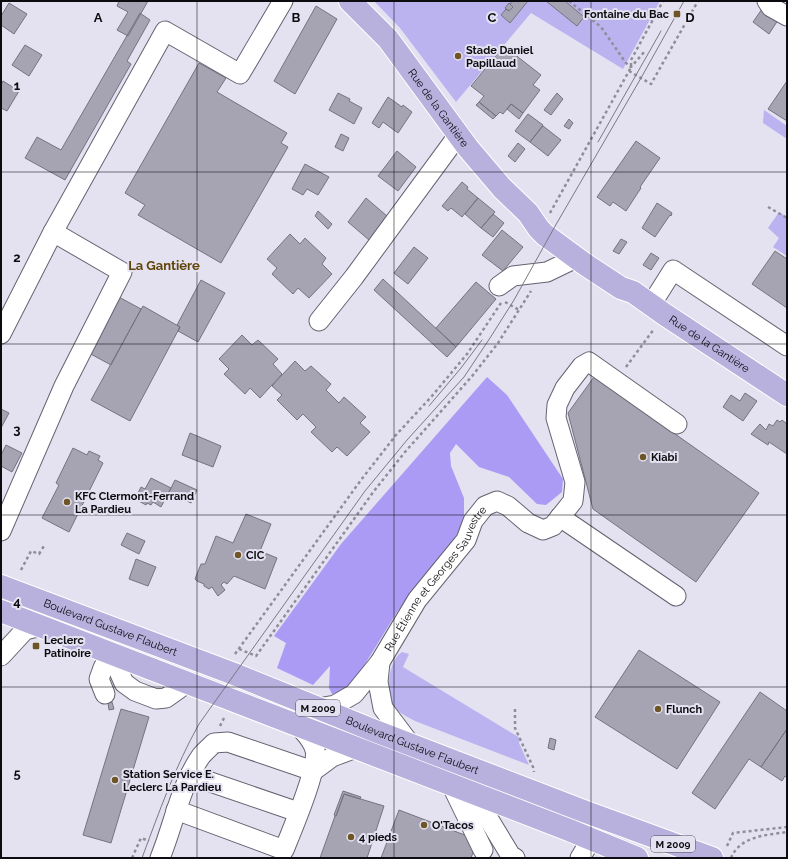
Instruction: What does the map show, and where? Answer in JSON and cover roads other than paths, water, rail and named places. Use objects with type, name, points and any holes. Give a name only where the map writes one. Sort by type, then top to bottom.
[{"type":"main road","name":"Rue de la Gantière","points":[[350,1],[388,39],[468,148],[502,188],[536,217],[604,260],[628,278],[633,292],[655,314],[787,395]]},
{"type":"main road","name":"Rue de la Gantière","points":[[536,217],[539,229],[545,235],[621,288],[633,292]]},
{"type":"main road","name":"Boulevard Gustave Flaubert","points":[[1,586],[222,669],[538,794],[718,855]]},
{"type":"main road","name":"Boulevard Gustave Flaubert","points":[[1,611],[452,786],[474,795],[586,849],[636,858]]},
{"type":"street","points":[[1,334],[53,232],[165,31],[240,74],[283,1]]},
{"type":"street","points":[[767,1],[771,7],[787,16]]},
{"type":"street","points":[[320,321],[459,134]]},
{"type":"street","points":[[1,531],[64,386],[122,272],[53,232]]},
{"type":"street","points":[[499,286],[513,276],[548,272],[576,258]]},
{"type":"street","points":[[655,314],[673,270],[787,346]]},
{"type":"street","name":"Rue Étienne et Georges Sauvestre","points":[[318,708],[335,705],[354,694],[380,662],[417,600],[466,540],[473,521],[486,506],[497,500],[508,506],[528,523],[543,530],[553,526],[573,501],[575,482],[556,418],[557,405],[565,388],[582,366],[589,362],[617,380],[677,424]]},
{"type":"street","points":[[560,517],[676,596]]},
{"type":"street","points":[[1,656],[25,630],[41,626]]},
{"type":"street","points":[[105,694],[99,679],[111,653]]},
{"type":"street","name":"Rue Étienne et Georges Sauvestre","points":[[380,662],[378,682],[383,708],[410,744]]},
{"type":"street","points":[[176,810],[284,850],[313,771],[315,751],[312,743],[300,727]]},
{"type":"street","points":[[160,858],[176,810],[190,775],[202,756],[214,742],[228,742],[313,771]]},
{"type":"street","points":[[313,771],[332,757],[356,748]]},
{"type":"street","points":[[190,775],[298,812]]},
{"type":"street","points":[[452,786],[483,850]]},
{"type":"street","points":[[474,795],[511,856],[515,858]]},
{"type":"tram line","points":[[142,858],[175,773],[199,724],[365,491],[407,440],[464,377],[514,300],[684,1]]},
{"type":"tram line","points":[[598,142],[661,31]]},
{"type":"tram line","points":[[429,406],[482,340]]},
{"type":"place","name":"Fontaine du Bac","points":[[677,14]]},
{"type":"place","name":"Stade Daniel Papillaud","points":[[458,56]]},
{"type":"place","name":"Kiabi","points":[[643,457]]},
{"type":"place","name":"KFC Clermont-Ferrand La Pardieu","points":[[67,502]]},
{"type":"place","name":"CIC","points":[[238,555]]},
{"type":"place","name":"Leclerc Patinoire","points":[[36,646]]},
{"type":"place","name":"Flunch","points":[[658,709]]},
{"type":"place","name":"Station Service E. Leclerc La Pardieu","points":[[115,780]]},
{"type":"place","name":"O'Tacos","points":[[424,825]]},
{"type":"place","name":"4 pieds","points":[[351,837]]},
{"type":"district","name":"La Gantière","points":[[164,265]]}]
